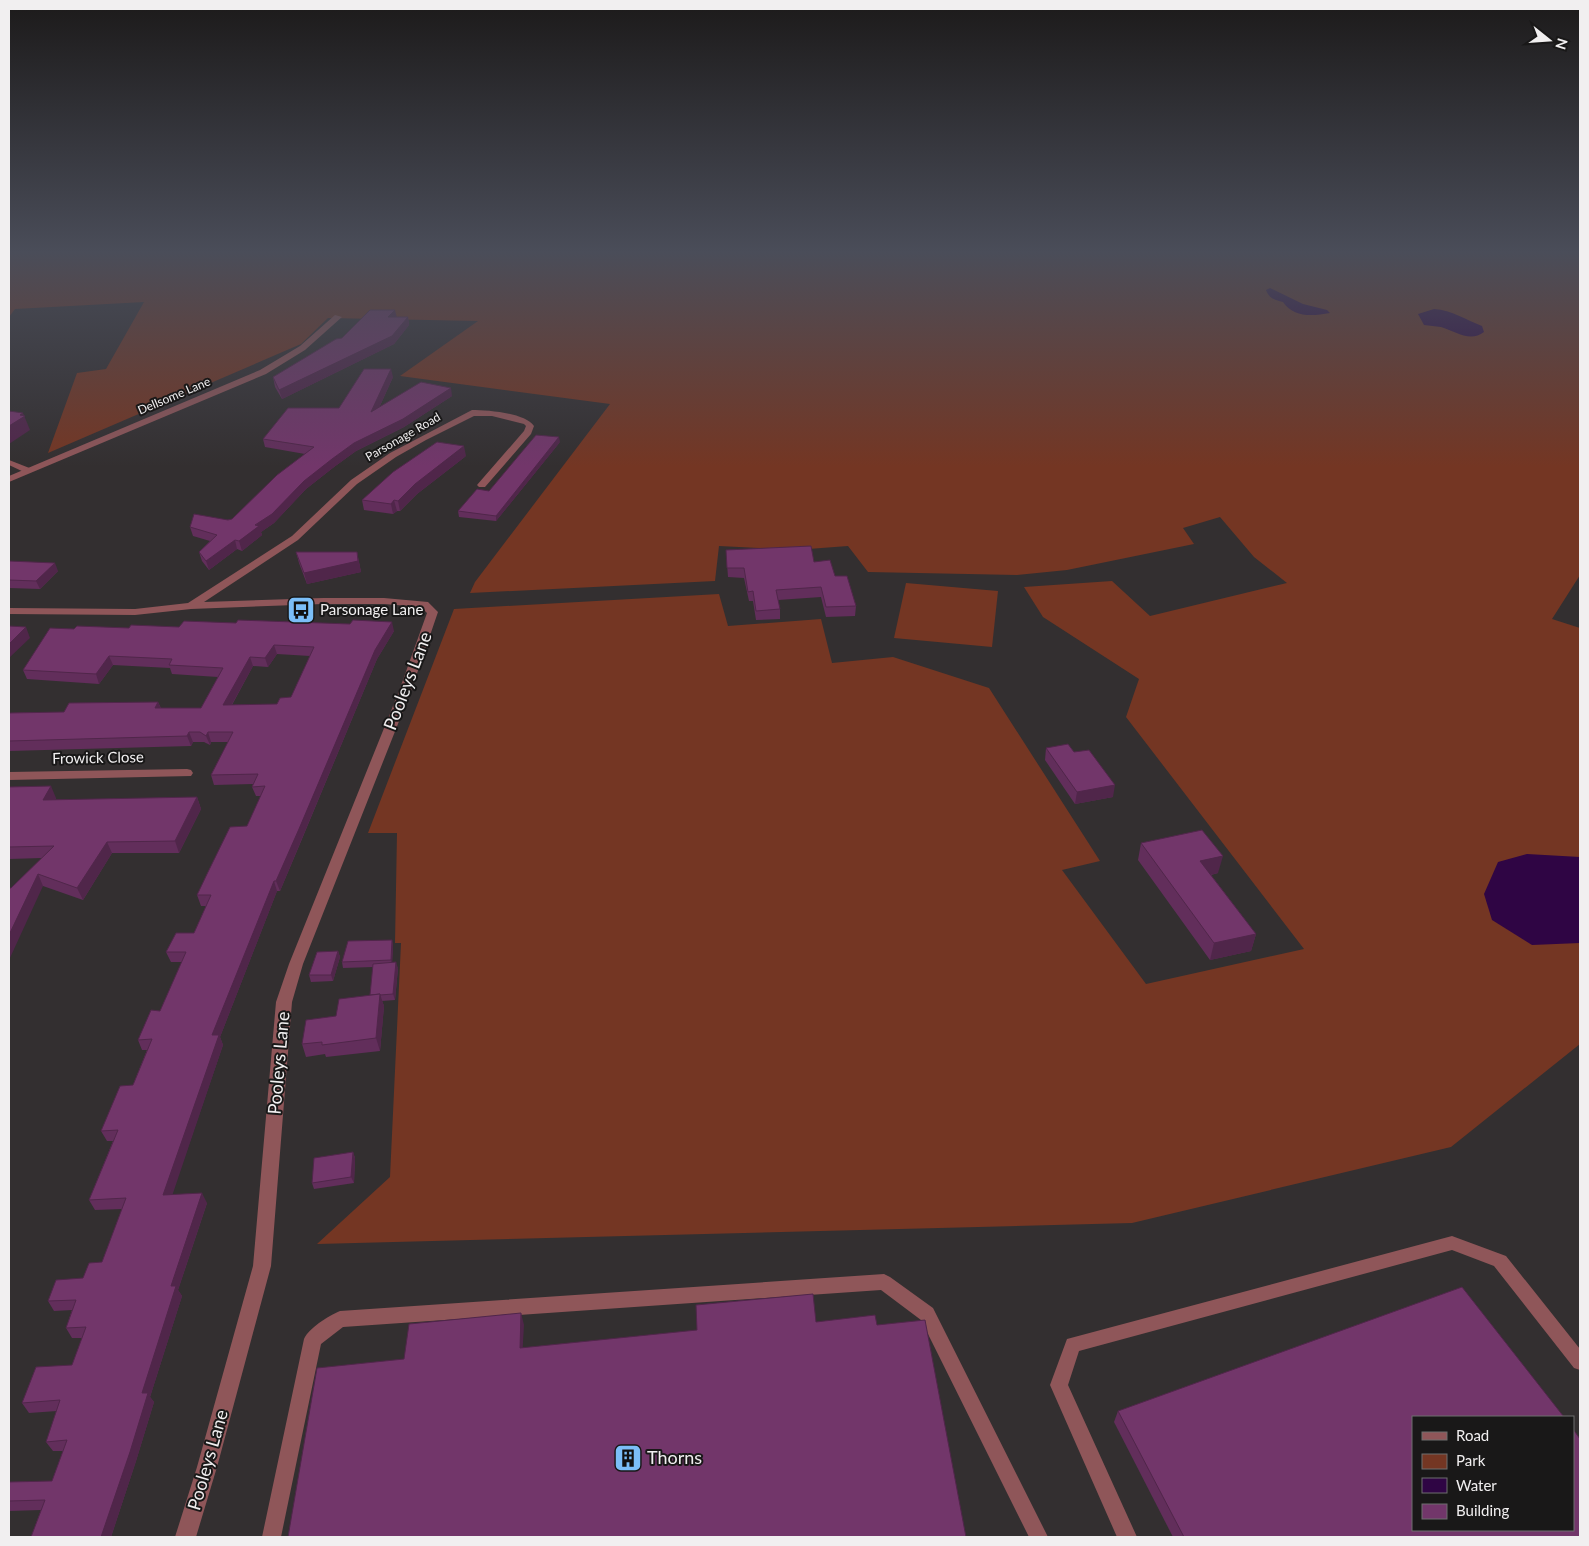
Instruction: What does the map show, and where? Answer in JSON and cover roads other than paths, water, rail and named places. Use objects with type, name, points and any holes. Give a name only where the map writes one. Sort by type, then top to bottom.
[{"type":"street","name":"Dellsome Lane","points":[[9,479],[263,372],[295,355],[317,339],[333,322]]},
{"type":"street","name":"Parsonage Road","points":[[192,606],[295,538],[354,482],[393,454],[472,413],[492,413],[527,422],[530,426],[528,432],[482,485]]},
{"type":"street","name":"Pooleys Lane","points":[[185,1537],[262,1266],[284,1002],[296,964],[433,612],[429,607],[413,603],[384,601],[323,601],[192,606]]},
{"type":"street","points":[[9,611],[135,612],[192,606]]},
{"type":"street","name":"Frowick Close","points":[[9,776],[188,773]]},
{"type":"lane","points":[[9,462],[29,471]]},
{"type":"lane","points":[[1127,1537],[1059,1385],[1073,1345],[1452,1243],[1500,1261],[1580,1362]]},
{"type":"lane","points":[[271,1537],[313,1339],[340,1319],[884,1282],[927,1314],[1039,1537]]},
{"type":"water","points":[[1422,322],[1473,322],[1482,326],[1484,332],[1479,335],[1468,336],[1441,327],[1424,325]]},
{"type":"water","points":[[1527,854],[1580,857],[1580,943],[1532,945],[1492,920],[1484,894],[1498,862]]},
{"type":"place","name":"Parsonage Lane","points":[[301,610]]},
{"type":"place","name":"Thorns","points":[[628,1458]]}]
